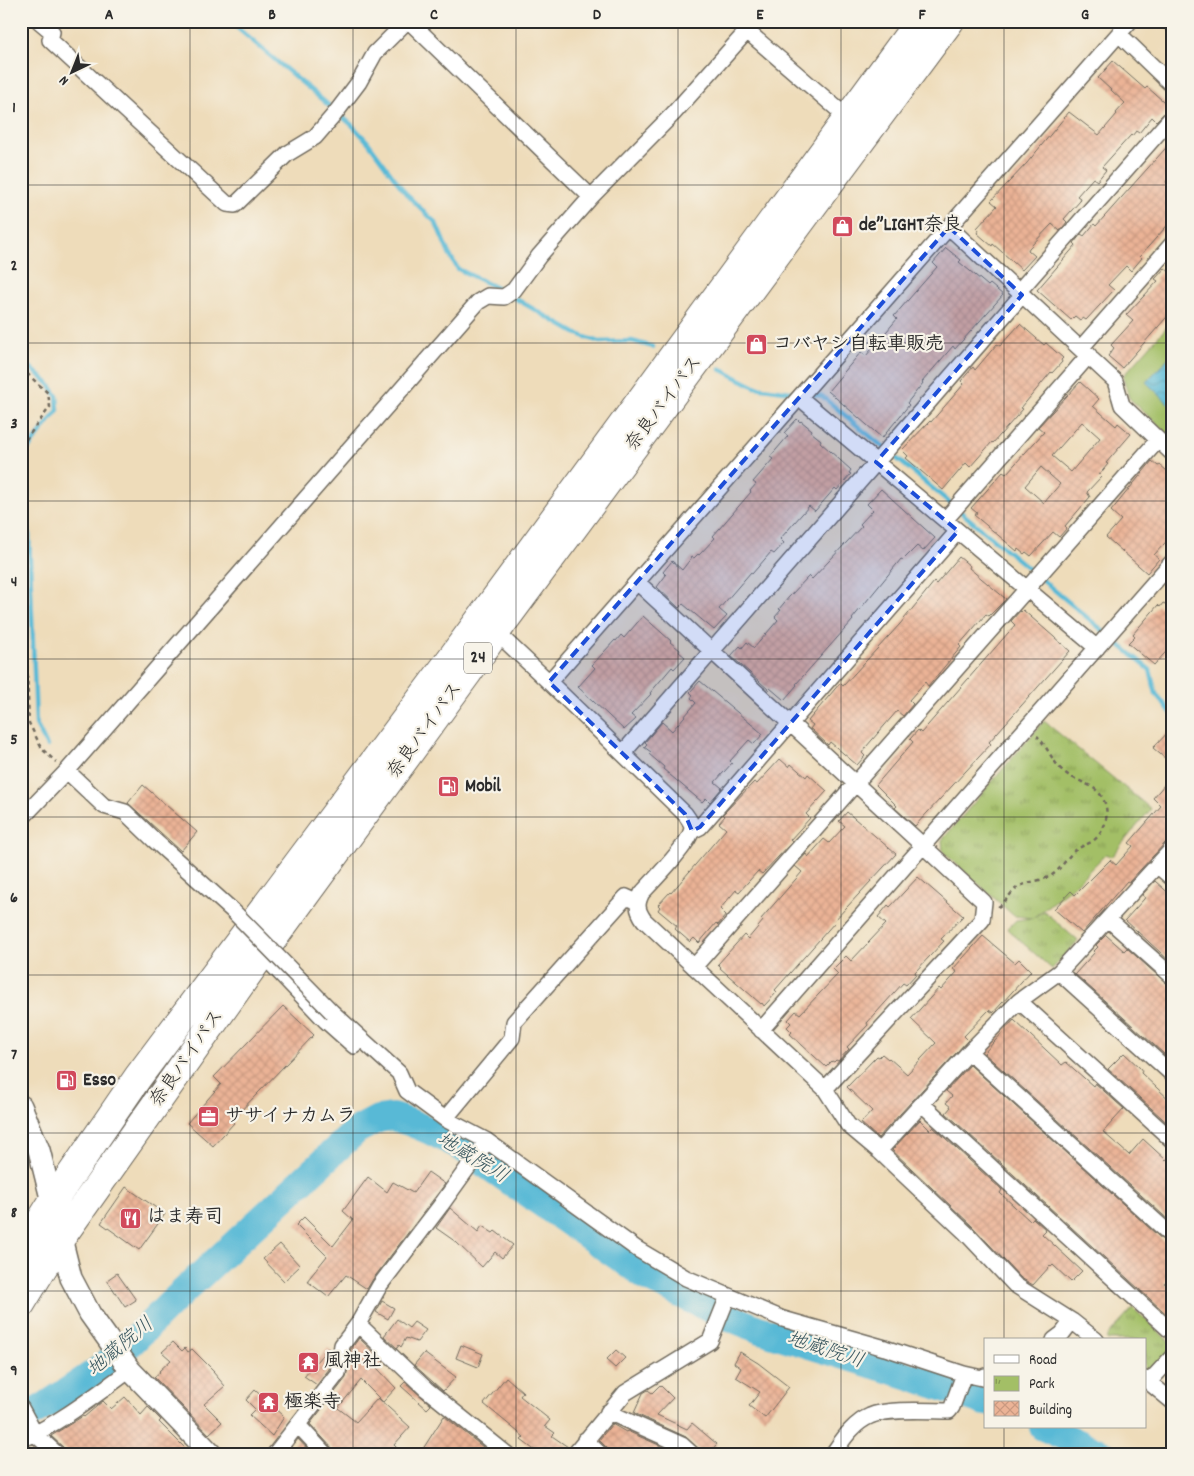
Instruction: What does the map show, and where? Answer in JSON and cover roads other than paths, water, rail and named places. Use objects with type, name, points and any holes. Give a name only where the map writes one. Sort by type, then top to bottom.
[{"type":"highway","name":"奈良バイパス","points":[[21,1252],[53,1201],[138,1077],[456,652],[920,21]]},
{"type":"highway","name":"奈良バイパス","points":[[21,1304],[61,1238],[262,954],[496,632],[950,21]]},
{"type":"main road","points":[[21,1106],[39,1150],[71,1278],[90,1314],[128,1368],[206,1453]]},
{"type":"street","points":[[39,21],[52,32],[50,40],[227,204],[235,205],[287,154],[314,137],[359,82],[375,53],[408,21],[591,197]]},
{"type":"street","points":[[549,682],[1130,21]]},
{"type":"street","points":[[1168,21],[1173,25]]},
{"type":"street","points":[[21,819],[67,771],[478,302],[488,296],[509,294],[539,256],[591,197],[673,114],[750,26],[849,119]]},
{"type":"street","points":[[1119,34],[1173,86]]},
{"type":"street","points":[[623,753],[1173,116]]},
{"type":"street","points":[[949,227],[1115,380],[1122,405],[1173,454]]},
{"type":"street","points":[[945,520],[1173,243]]},
{"type":"street","points":[[800,398],[1097,648]]},
{"type":"street","points":[[694,967],[1158,440]]},
{"type":"street","points":[[692,831],[700,828],[958,531]]},
{"type":"street","points":[[761,1030],[1173,561]]},
{"type":"street","points":[[637,582],[984,902],[982,920],[825,1089]]},
{"type":"street","points":[[496,632],[623,753],[685,814],[691,823],[692,831],[686,842],[637,902],[638,912],[644,920],[825,1089],[848,1125],[879,1150],[966,1233],[1015,1285],[1072,1321],[1093,1338]]},
{"type":"street","points":[[67,771],[104,806],[125,812],[233,911],[333,1013],[399,1073],[407,1091]]},
{"type":"street","points":[[879,1150],[969,1052],[1019,1001],[1059,972],[1173,848]]},
{"type":"street","points":[[1157,865],[1173,879]]},
{"type":"street","points":[[445,1119],[512,1038],[514,1022],[626,897],[637,902]]},
{"type":"street","points":[[1108,919],[1173,977]]},
{"type":"street","points":[[262,954],[326,1022],[407,1091],[445,1119],[485,1144],[637,1249],[686,1278],[727,1298],[783,1319],[885,1348],[963,1378],[984,1377]]},
{"type":"street","points":[[1059,972],[1173,1075]]},
{"type":"street","points":[[1019,1001],[1173,1141]]},
{"type":"street","points":[[969,1052],[1173,1238]]},
{"type":"street","points":[[922,1104],[1173,1333]]},
{"type":"street","points":[[274,1455],[338,1373],[342,1345],[358,1324],[380,1285],[485,1144]]},
{"type":"street","points":[[574,1455],[625,1393],[710,1341],[727,1298]]},
{"type":"street","points":[[1057,1338],[1072,1321]]},
{"type":"street","points":[[358,1324],[426,1389],[508,1455]]},
{"type":"street","points":[[1173,1356],[1147,1380],[1173,1402]]},
{"type":"street","points":[[21,1440],[33,1430],[93,1396],[128,1368]]},
{"type":"street","points":[[832,1455],[850,1430],[870,1416],[899,1411],[949,1411],[963,1378]]},
{"type":"street","points":[[21,1408],[33,1430],[58,1455]]},
{"type":"street","points":[[608,1412],[682,1445],[693,1455]]},
{"type":"street","points":[[298,1426],[326,1455]]},
{"type":"street","points":[[585,1440],[601,1455]]},
{"type":"water","points":[[1173,353],[1173,408],[1146,382]]},
{"type":"waterway","points":[[229,21],[352,125],[368,142],[407,195],[436,223],[449,254],[458,269],[505,292]]},
{"type":"waterway","points":[[511,296],[575,333],[599,342],[632,341],[653,347]]},
{"type":"waterway","points":[[21,359],[49,384],[57,396],[58,410],[26,452],[36,724],[47,746]]},
{"type":"waterway","points":[[720,369],[755,387],[799,393]]},
{"type":"waterway","points":[[807,394],[822,396],[1150,670],[1156,694],[1173,715]]},
{"type":"waterway","name":"地蔵院川","points":[[21,1420],[97,1371],[131,1343],[172,1302],[357,1130],[378,1119],[392,1117],[428,1130],[458,1145],[650,1279],[712,1310],[758,1329],[910,1376],[984,1402]]},
{"type":"waterway","name":"地蔵院川","points":[[1045,1428],[1105,1455]]},
{"type":"place","name":"de”LIGHT奈良","points":[[843,226]]},
{"type":"place","name":"コバヤシ自転車販売","points":[[757,345]]},
{"type":"place","name":"Mobil","points":[[449,787]]},
{"type":"place","name":"Esso","points":[[67,1081]]},
{"type":"place","name":"ササイナカムラ","points":[[209,1117]]},
{"type":"place","name":"はま寿司","points":[[131,1218]]},
{"type":"place","name":"風神社","points":[[308,1362]]},
{"type":"place","name":"極楽寺","points":[[268,1403]]}]
